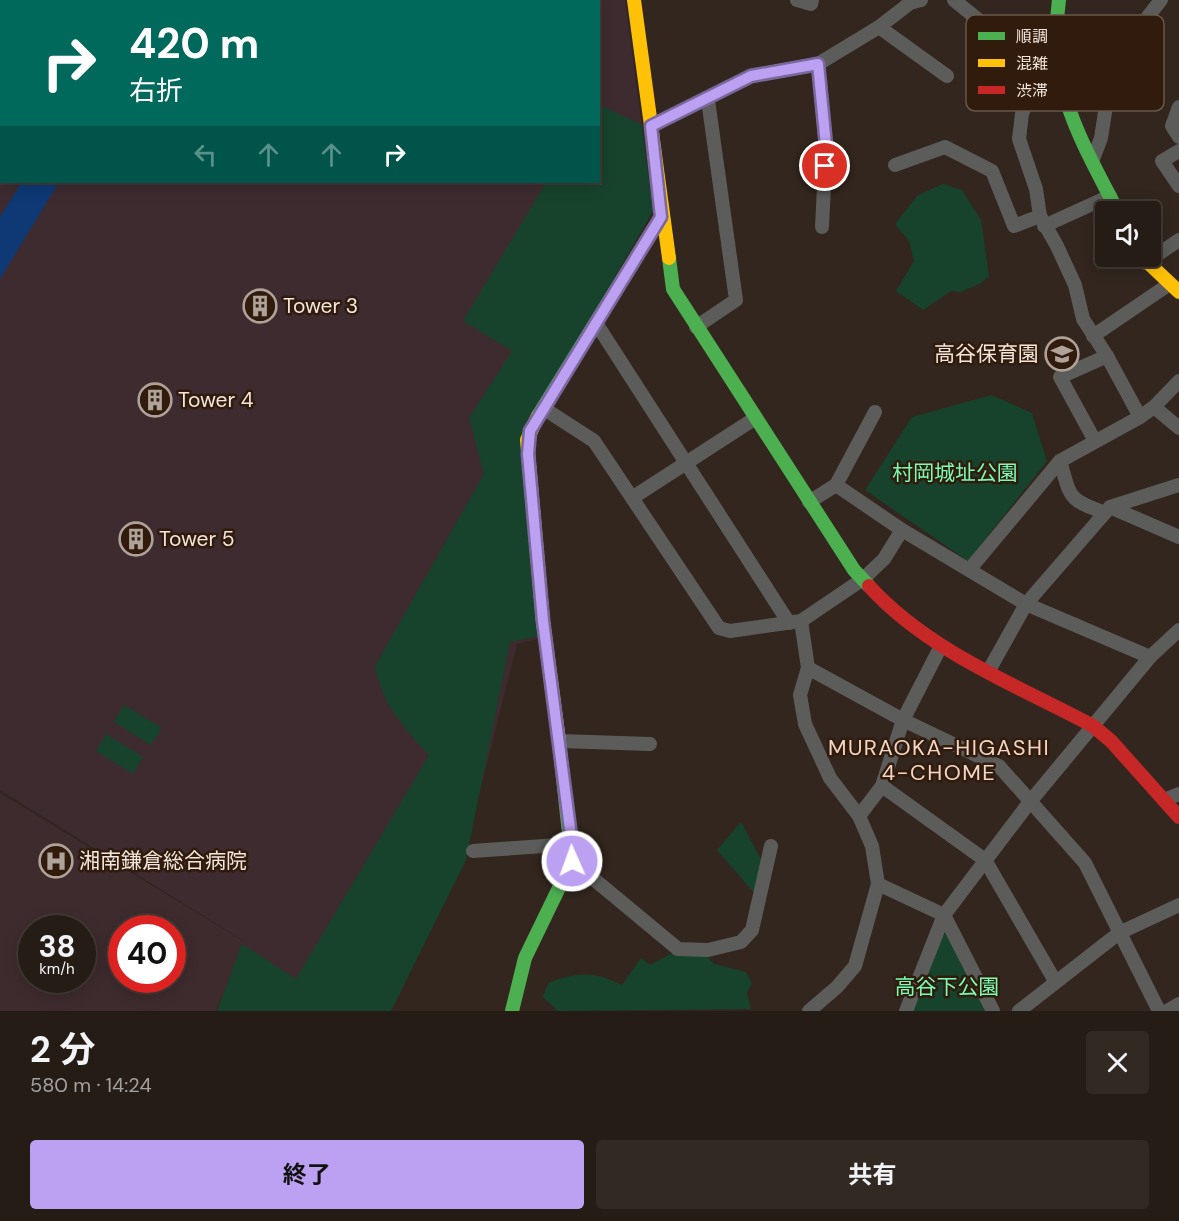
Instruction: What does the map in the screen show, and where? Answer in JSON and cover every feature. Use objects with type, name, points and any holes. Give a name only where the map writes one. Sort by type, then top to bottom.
[{"type":"street","points":[[634,0],[661,217],[673,289],[809,502],[863,579],[888,607],[941,646],[1093,726],[1111,741],[1179,817]]},
{"type":"street","points":[[797,0],[811,4],[812,0]]},
{"type":"street","points":[[651,126],[751,76],[818,64],[879,27],[910,3],[921,0]]},
{"type":"street","points":[[954,0],[972,15]]},
{"type":"street","points":[[1057,15],[1059,0]]},
{"type":"street","points":[[1149,15],[1161,0]]},
{"type":"street","points":[[879,27],[947,76]]},
{"type":"street","points":[[818,64],[826,145],[822,227]]},
{"type":"street","points":[[696,327],[736,300],[708,99]]},
{"type":"street","points":[[1179,107],[1172,126],[1179,136]]},
{"type":"street","points":[[1023,111],[1019,139],[1036,189],[1042,221],[1057,246],[1074,285],[1083,319],[1107,356],[1140,417]]},
{"type":"street","points":[[1069,111],[1112,201]]},
{"type":"street","points":[[1093,159],[1101,138],[1105,111]]},
{"type":"street","points":[[894,165],[945,147],[992,171],[1014,226],[1042,221],[1110,196]]},
{"type":"street","points":[[1179,151],[1162,161],[1179,186]]},
{"type":"street","points":[[512,1011],[525,958],[572,861],[560,741],[543,621],[527,440],[543,408],[661,217]]},
{"type":"street","points":[[1161,250],[1179,240]]},
{"type":"street","points":[[1093,336],[1174,288],[1151,267]]},
{"type":"street","points":[[596,323],[686,463],[795,622],[807,668],[800,695],[805,724],[830,778],[859,816],[872,846],[878,884],[855,966],[827,1006],[809,1011]]},
{"type":"street","points":[[1095,441],[1060,377],[1107,356]]},
{"type":"street","points":[[969,570],[1060,461],[1140,417],[1154,407],[1179,381]]},
{"type":"street","points":[[1154,407],[1179,428]]},
{"type":"street","points":[[543,408],[594,441],[719,628],[730,630],[795,622],[863,579],[884,559],[902,530]]},
{"type":"street","points":[[809,502],[836,485],[875,412]]},
{"type":"street","points":[[632,498],[754,419]]},
{"type":"street","points":[[1060,461],[1070,496],[1077,503],[1107,510],[1179,537]]},
{"type":"street","points":[[836,485],[902,530],[1026,604],[1150,657]]},
{"type":"street","points":[[988,672],[1026,604],[1107,510],[1179,485]]},
{"type":"street","points":[[906,1011],[944,915],[1029,803],[1150,657],[1179,630]]},
{"type":"street","points":[[859,816],[882,786],[903,720],[941,646]]},
{"type":"street","points":[[807,668],[903,720],[999,766],[1029,803],[1085,862],[1159,1011]]},
{"type":"street","points":[[560,741],[650,744]]},
{"type":"street","points":[[882,786],[986,860],[1055,981]]},
{"type":"street","points":[[1164,800],[1179,794]]},
{"type":"street","points":[[473,851],[572,844]]},
{"type":"street","points":[[572,861],[678,949],[708,950],[741,942],[752,930],[771,846]]},
{"type":"street","points":[[878,884],[944,915],[993,1011]]},
{"type":"street","points":[[1019,1011],[1119,933],[1179,905]]},
{"type":"street","points":[[1167,1011],[1179,1004]]},
{"type":"shaded area","points":[[600,0],[625,0],[653,211],[517,437],[542,638],[517,644],[464,855],[388,1011],[217,1011],[244,941],[0,790],[0,183],[600,183]]},
{"type":"shaded area","name":"湘南鎌倉総合病院","points":[[0,793],[245,942],[216,1011],[0,1011]]},
{"type":"green space","points":[[604,107],[642,125],[653,211],[521,439],[540,636],[510,642],[466,860],[391,1011],[217,1011],[242,944],[296,979],[429,755],[403,725],[388,703],[382,692],[375,666],[484,474],[469,418],[512,351],[463,321],[545,183],[600,183],[600,108]]},
{"type":"green space","points":[[943,184],[962,190],[981,220],[989,276],[980,284],[960,292],[951,291],[923,310],[896,291],[914,261],[909,241],[895,224],[918,195]]},
{"type":"green space","name":"村岡城址公園","points":[[991,395],[1032,413],[1047,461],[968,561],[865,490],[912,417]]},
{"type":"green space","points":[[124,705],[162,728],[151,745],[114,722]]},
{"type":"green space","points":[[106,734],[143,757],[133,774],[96,751]]},
{"type":"green space","points":[[741,822],[763,863],[757,896],[717,850]]},
{"type":"green space","name":"高谷下公園","points":[[946,929],[986,1011],[911,1011]]},
{"type":"green space","points":[[674,952],[707,956],[714,964],[746,972],[752,983],[747,992],[751,1009],[558,1011],[543,997],[548,983],[577,975],[594,975],[622,985],[641,958],[650,965]]},
{"type":"water","points":[[21,183],[58,183],[0,279],[0,217]]},
{"type":"traffic: fast","points":[[1058,15],[1059,0]]},
{"type":"traffic: fast","points":[[1070,111],[1079,135],[1112,201]]},
{"type":"traffic: fast","points":[[538,416],[661,217]]},
{"type":"traffic: fast","points":[[669,258],[673,289],[854,570],[869,586]]},
{"type":"traffic: fast","points":[[512,1011],[525,958],[572,861],[559,741]]},
{"type":"traffic: slow","points":[[634,0],[669,258]]},
{"type":"traffic: slow","points":[[1153,267],[1179,292]]},
{"type":"traffic: slow","points":[[538,416],[527,440],[543,621],[559,741]]},
{"type":"traffic: jam","points":[[869,586],[918,630],[946,648],[1004,681],[1093,726],[1111,741],[1179,817]]},
{"type":"place","name":"Tower 3","points":[[260,306]]},
{"type":"place","name":"高谷保育園","points":[[1062,354]]},
{"type":"place","name":"Tower 4","points":[[155,400]]},
{"type":"place","name":"Tower 5","points":[[136,539]]},
{"type":"place","name":"湘南鎌倉総合病院","points":[[56,861]]},
{"type":"district","name":"MURAOKA-HIGASHI 4-CHOME","points":[[939,760]]},
{"type":"route","points":[[572,861],[560,741],[543,621],[527,440],[530,431],[661,217],[651,126],[751,76],[818,64],[826,145],[825,166]]}]
